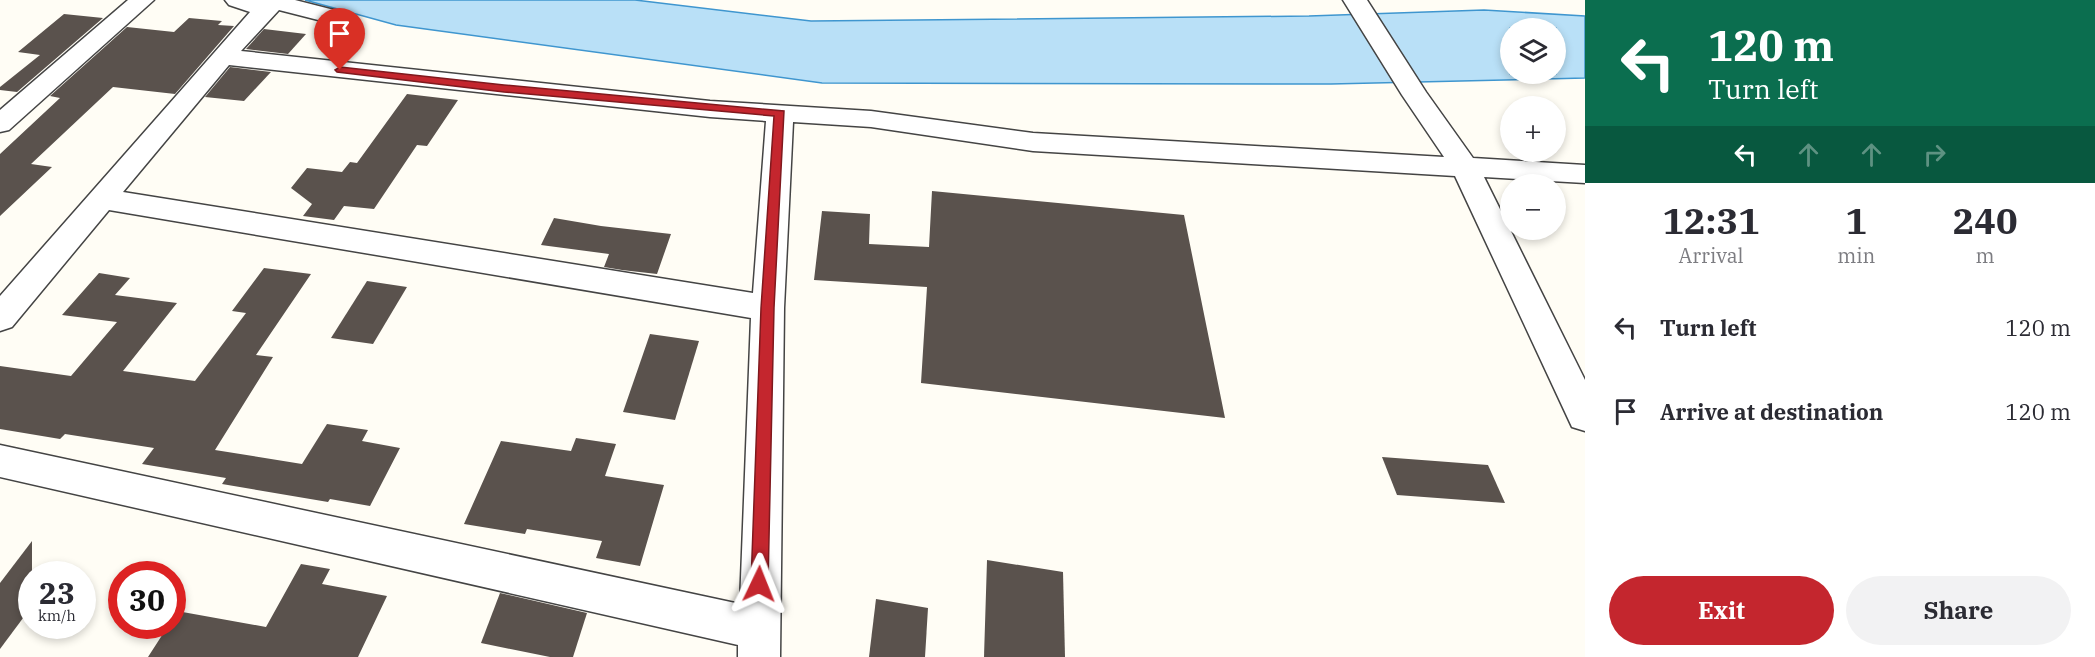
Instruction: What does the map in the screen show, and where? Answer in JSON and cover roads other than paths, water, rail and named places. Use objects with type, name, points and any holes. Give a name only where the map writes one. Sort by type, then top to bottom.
[{"type":"street","points":[[0,124],[142,0]]},
{"type":"street","points":[[237,0],[266,9]]},
{"type":"street","points":[[0,318],[266,9],[275,2],[330,16]]},
{"type":"street","points":[[1357,5],[1415,95],[1466,167],[1585,416]]},
{"type":"street","points":[[223,57],[504,88],[780,114],[871,119],[1033,142],[1585,174]]},
{"type":"street","points":[[0,461],[758,643],[768,308],[780,114]]},
{"type":"street","points":[[102,199],[768,308]]},
{"type":"water","points":[[305,0],[635,0],[811,21],[1309,16],[1484,10],[1585,16],[1585,78],[1566,78],[1566,18],[1500,18],[1500,80],[1331,84],[822,83],[396,25]]}]
